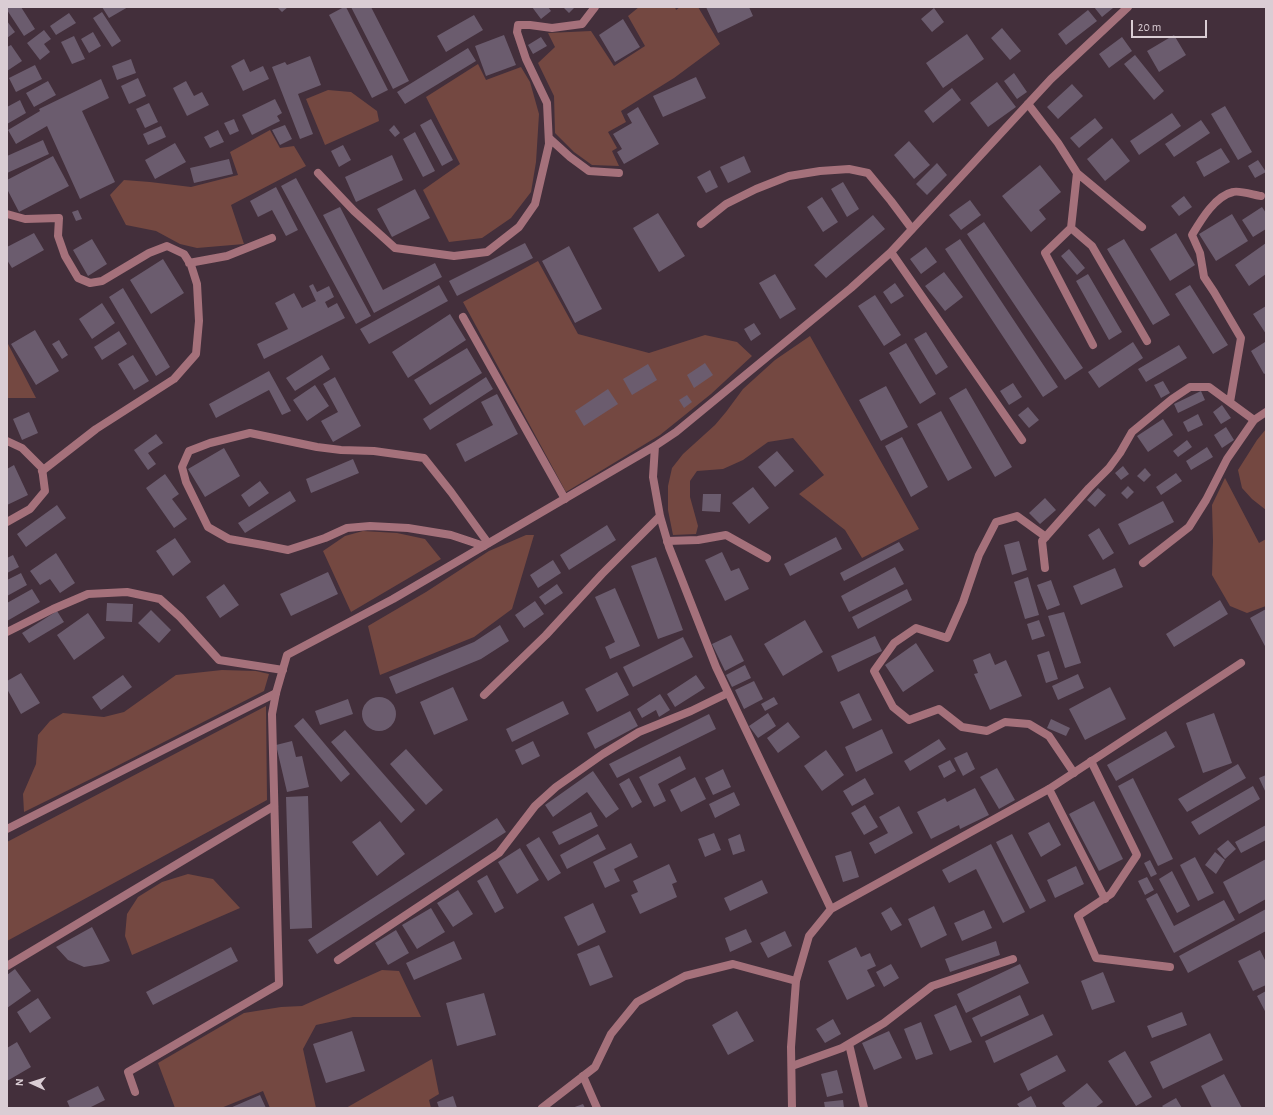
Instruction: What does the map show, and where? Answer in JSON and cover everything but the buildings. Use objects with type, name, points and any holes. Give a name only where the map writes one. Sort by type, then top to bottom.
[{"type":"street","points":[[318,173],[354,211],[395,248],[454,256],[487,252],[519,227],[535,204],[549,144],[547,103],[526,59],[517,32],[518,25],[552,28],[582,24],[595,7]]},
{"type":"street","points":[[135,1092],[128,1072],[279,984],[272,714],[276,693],[287,655],[393,599],[655,446],[676,432],[850,288],[891,252],[1051,79],[1128,7]]},
{"type":"street","points":[[1028,104],[1058,143],[1077,173],[1142,227]]},
{"type":"street","points":[[548,138],[570,157],[590,171],[619,173]]},
{"type":"street","points":[[701,224],[726,204],[756,189],[789,176],[820,170],[849,169],[868,173],[912,229]]},
{"type":"street","points":[[1077,173],[1071,228],[1045,253],[1093,345]]},
{"type":"street","points":[[1230,402],[1241,338],[1204,277],[1200,253],[1192,235],[1201,219],[1218,199],[1233,191],[1261,196]]},
{"type":"street","points":[[7,214],[25,219],[59,218],[58,236],[65,256],[78,278],[90,283],[102,281],[149,253],[168,246],[184,254],[197,284],[199,321],[196,354],[174,379],[96,429],[42,471]]},
{"type":"street","points":[[1071,228],[1092,246],[1148,341]]},
{"type":"street","points":[[189,263],[227,256],[272,238]]},
{"type":"street","points":[[891,252],[1022,440]]},
{"type":"street","points":[[463,316],[565,499]]},
{"type":"street","points":[[1045,568],[1042,541],[1089,488],[1109,468],[1132,432],[1172,399],[1190,387],[1209,387],[1254,420]]},
{"type":"street","points":[[1144,562],[1189,527],[1206,500],[1227,459],[1254,420],[1266,412]]},
{"type":"street","points":[[250,433],[317,447],[341,450],[374,451],[424,458],[451,492],[486,545],[451,535],[408,528],[370,526],[347,528],[325,538],[288,550],[230,539],[208,527],[186,482],[182,467],[189,451],[210,443],[250,433]]},
{"type":"street","points":[[7,441],[22,448],[42,468],[45,491],[30,509],[7,522]]},
{"type":"street","points":[[655,446],[653,477],[660,516],[667,541],[716,667],[831,909]]},
{"type":"street","points":[[484,695],[546,635],[602,574],[660,516]]},
{"type":"street","points":[[1046,536],[1017,516],[996,522],[979,555],[963,602],[947,638],[916,628],[894,643],[874,670],[893,707],[909,720],[939,709],[962,727],[987,731],[1005,722],[1029,724],[1049,736],[1074,773]]},
{"type":"street","points":[[667,541],[698,540],[726,535],[768,558]]},
{"type":"street","points":[[7,632],[52,609],[88,594],[127,592],[160,599],[180,617],[219,660],[283,670]]},
{"type":"street","points":[[792,1108],[791,1047],[796,981],[809,936],[831,909],[1049,789],[1241,663]]},
{"type":"street","points":[[7,829],[276,693]]},
{"type":"street","points":[[338,960],[499,853],[535,806],[556,787],[603,754],[639,732],[691,711],[728,693]]},
{"type":"street","points":[[1091,761],[1137,856],[1111,894],[1078,916],[1096,958],[1170,968]]},
{"type":"street","points":[[1049,789],[1105,899]]},
{"type":"street","points":[[7,966],[274,806]]},
{"type":"street","points":[[792,1066],[842,1048],[884,1023],[932,986],[1013,959]]},
{"type":"street","points":[[542,1108],[595,1067],[611,1034],[637,1002],[685,976],[733,964],[796,981]]},
{"type":"street","points":[[849,1044],[864,1108]]},
{"type":"street","points":[[583,1076],[597,1108]]},
{"type":"shaded area","points":[[639,7],[675,7],[676,10],[680,7],[698,7],[720,44],[674,78],[621,111],[626,122],[608,132],[617,148],[612,151],[619,166],[592,165],[574,152],[555,133],[554,96],[538,63],[555,47],[548,33],[591,31],[614,66],[645,46],[628,16]]},
{"type":"shaded area","points":[[478,64],[486,80],[521,67],[530,82],[539,114],[536,162],[531,192],[511,218],[482,238],[449,242],[423,190],[460,164],[426,97]]},
{"type":"shaded area","points":[[328,90],[351,92],[377,111],[379,121],[325,145],[306,99]]},
{"type":"shaded area","points":[[270,130],[280,148],[294,146],[306,166],[231,205],[244,244],[197,248],[180,244],[156,231],[126,225],[110,195],[124,180],[191,187],[238,175],[230,152]]},
{"type":"shaded area","points":[[538,261],[578,334],[649,353],[705,335],[737,342],[752,356],[711,394],[660,435],[566,492],[463,302]]},
{"type":"shaded area","points":[[810,336],[919,529],[862,558],[845,530],[799,494],[824,475],[793,438],[768,442],[743,460],[723,469],[697,471],[690,481],[690,497],[698,526],[696,534],[673,535],[668,510],[668,486],[672,468],[683,454],[715,425],[743,389],[775,360]]},
{"type":"shaded area","points":[[7,342],[36,398],[7,398]]},
{"type":"shaded area","points":[[1266,429],[1266,510],[1252,499],[1242,488],[1238,470],[1257,440]]},
{"type":"shaded area","points":[[1225,478],[1259,543],[1266,539],[1266,606],[1247,613],[1230,606],[1212,575],[1212,505]]},
{"type":"shaded area","points":[[363,531],[397,533],[425,539],[441,559],[351,612],[323,551],[345,536]]},
{"type":"shaded area","points":[[526,535],[534,535],[512,609],[474,637],[380,675],[368,626],[426,592],[489,551]]},
{"type":"shaded area","points":[[222,670],[256,671],[269,674],[264,691],[24,812],[23,794],[36,764],[38,735],[50,721],[63,713],[104,717],[124,712],[176,675]]},
{"type":"shaded area","points":[[266,706],[267,800],[7,941],[7,842]]},
{"type":"shaded area","points":[[188,874],[213,879],[240,908],[132,955],[125,936],[127,914],[138,897],[162,882]]},
{"type":"shaded area","points":[[382,970],[399,971],[421,1017],[353,1017],[316,1025],[303,1049],[316,1108],[270,1108],[263,1091],[221,1108],[175,1108],[158,1063],[244,1013],[281,1007],[302,1006]]},
{"type":"shaded area","points":[[432,1059],[439,1094],[429,1100],[431,1108],[346,1108]]}]
